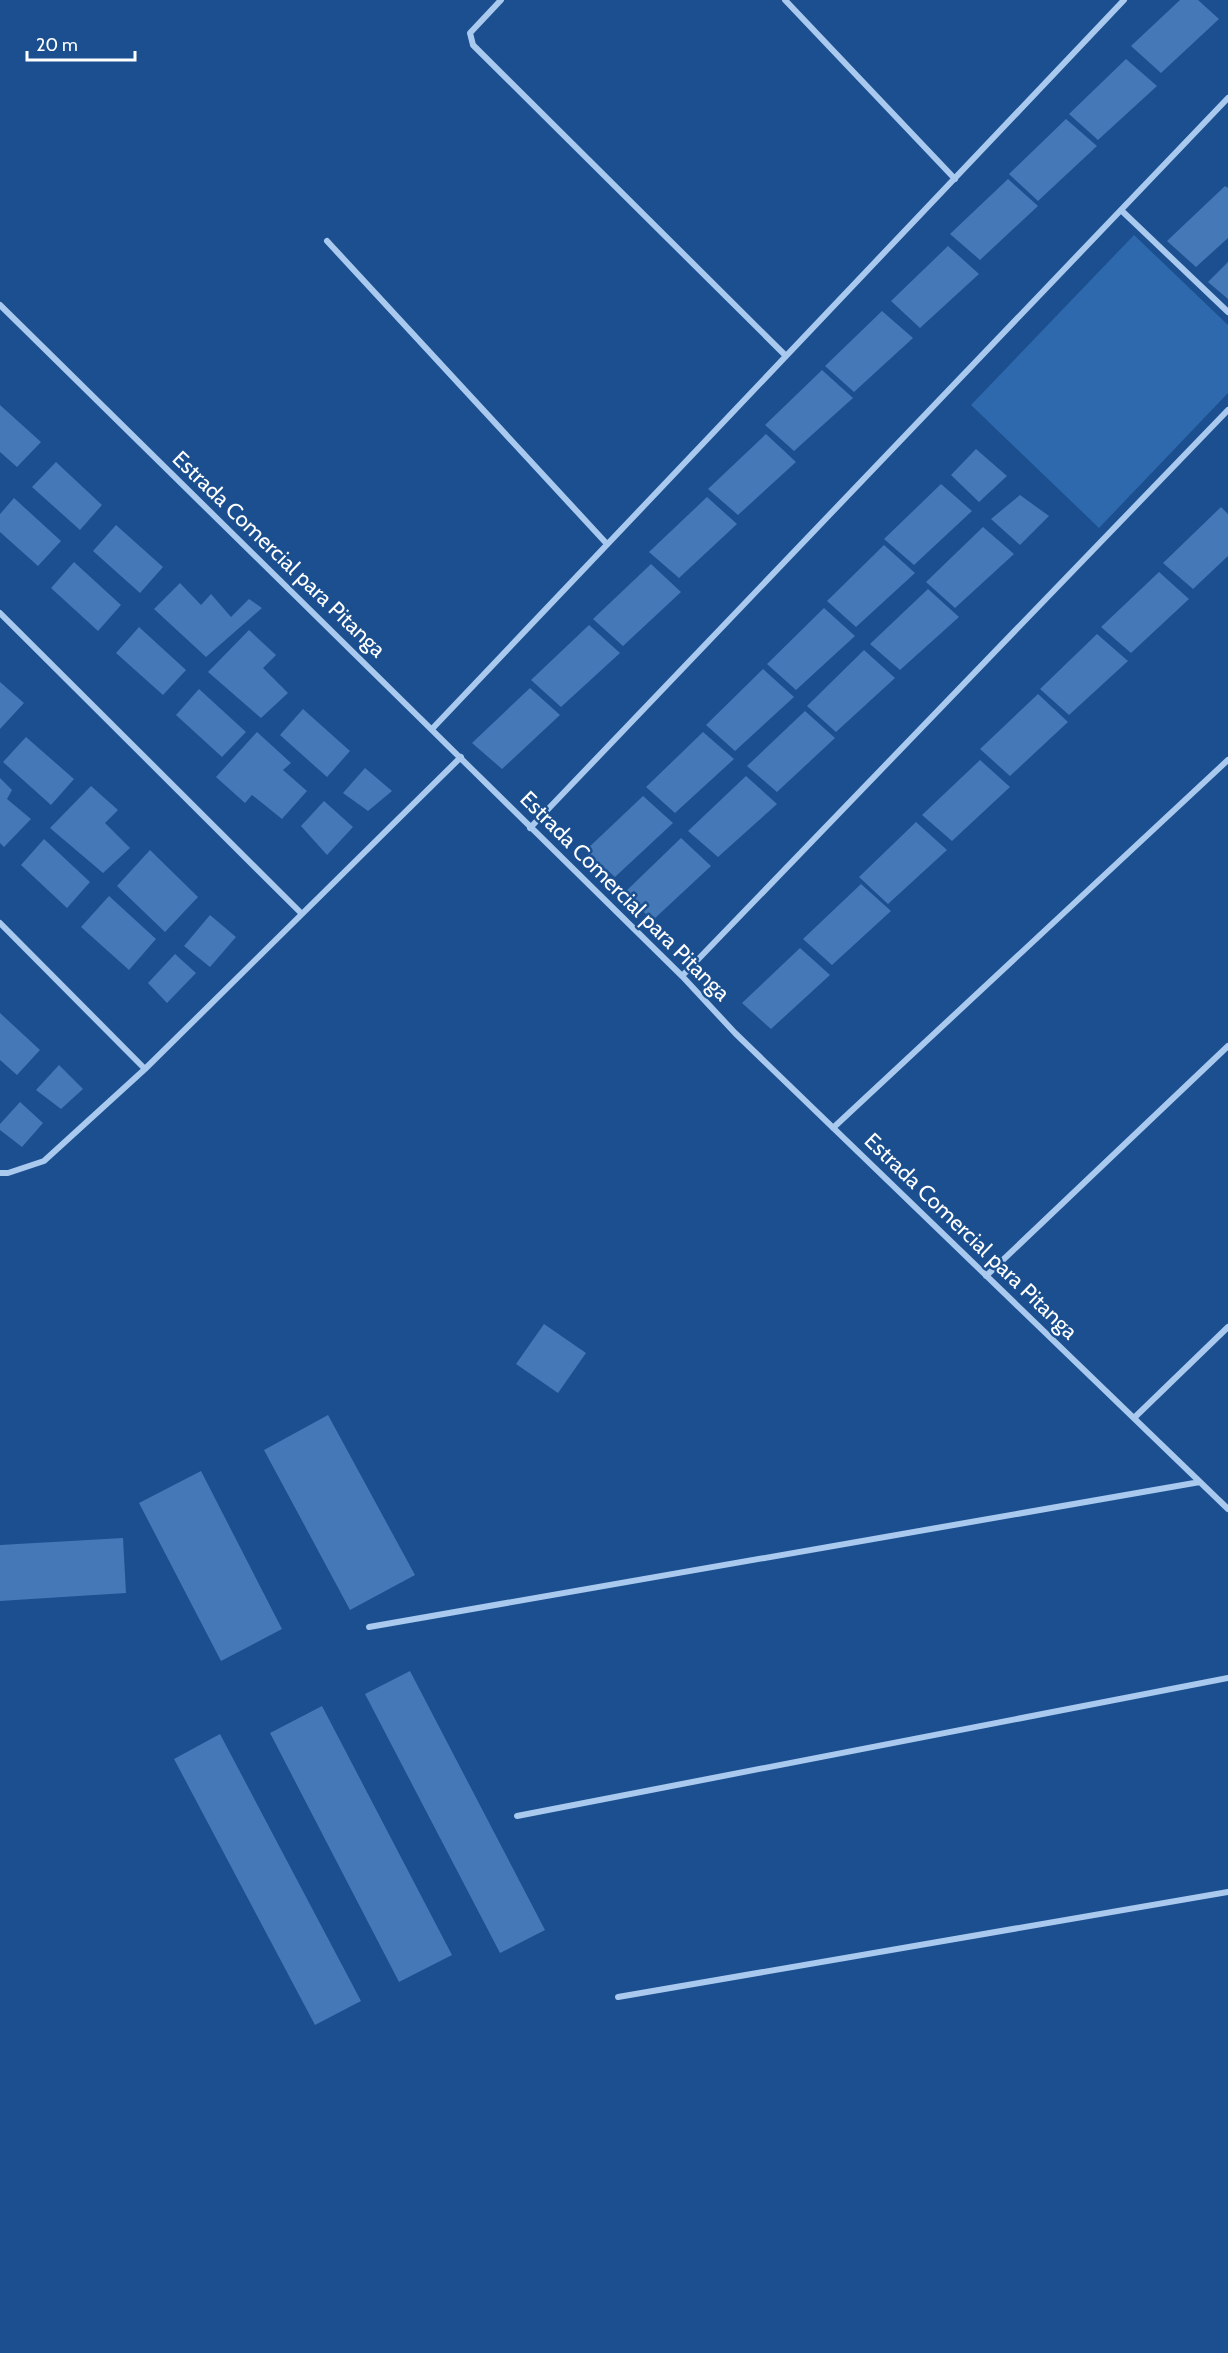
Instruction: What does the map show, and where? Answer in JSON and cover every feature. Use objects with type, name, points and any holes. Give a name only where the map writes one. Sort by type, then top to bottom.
[{"type":"street","points":[[501,0],[470,33],[473,45],[786,356]]},
{"type":"street","points":[[785,0],[955,179]]},
{"type":"street","points":[[432,729],[1124,0]]},
{"type":"street","points":[[530,828],[1228,98]]},
{"type":"street","points":[[1122,211],[1228,312]]},
{"type":"street","points":[[327,241],[607,544]]},
{"type":"street","name":"Estrada Comercial para Pitanga","points":[[0,305],[461,757],[530,828],[682,976],[735,1033],[1228,1509]]},
{"type":"street","points":[[682,976],[1228,410]]},
{"type":"street","points":[[0,613],[302,914]]},
{"type":"street","points":[[0,1173],[8,1173],[44,1161],[145,1069],[461,757]]},
{"type":"street","points":[[833,1128],[1228,760]]},
{"type":"street","points":[[0,923],[145,1069]]},
{"type":"street","points":[[986,1276],[1228,1046]]},
{"type":"street","points":[[1134,1418],[1228,1327]]},
{"type":"street","points":[[369,1627],[1200,1482]]},
{"type":"street","points":[[517,1816],[1228,1678]]},
{"type":"street","points":[[618,1997],[1228,1892]]},
{"type":"shaded area","points":[[1134,235],[1228,325],[1228,393],[1099,528],[971,405]]},
{"type":"building","points":[[1180,0],[1198,0],[1219,19],[1161,73],[1131,46]]},
{"type":"building","points":[[1126,59],[1157,86],[1098,140],[1069,114]]},
{"type":"building","points":[[1066,119],[1097,146],[1038,201],[1009,174]]},
{"type":"building","points":[[1008,179],[1038,206],[980,260],[950,234]]},
{"type":"building","points":[[1225,186],[1228,188],[1228,238],[1196,267],[1167,241]]},
{"type":"building","points":[[948,246],[979,274],[920,328],[891,301]]},
{"type":"building","points":[[1228,262],[1228,299],[1208,282]]},
{"type":"building","points":[[882,311],[913,338],[854,392],[825,366]]},
{"type":"building","points":[[822,370],[853,398],[794,451],[765,425]]},
{"type":"building","points":[[0,405],[41,442],[17,467],[0,452]]},
{"type":"building","points":[[766,434],[796,462],[738,515],[708,489]]},
{"type":"building","points":[[976,449],[1007,476],[979,502],[951,475]]},
{"type":"building","points":[[56,462],[102,505],[80,530],[32,487]]},
{"type":"building","points":[[941,484],[972,511],[914,565],[884,539]]},
{"type":"building","points":[[1020,495],[1049,516],[1020,545],[991,519]]},
{"type":"building","points":[[707,497],[737,524],[679,578],[649,552]]},
{"type":"building","points":[[14,498],[61,541],[38,566],[0,532],[0,514]]},
{"type":"building","points":[[1221,507],[1228,514],[1228,556],[1193,589],[1163,563]]},
{"type":"building","points":[[116,525],[163,567],[140,593],[93,551]]},
{"type":"building","points":[[983,527],[1014,554],[955,608],[926,582]]},
{"type":"building","points":[[884,545],[915,573],[856,627],[827,601]]},
{"type":"building","points":[[74,562],[121,605],[98,631],[51,588]]},
{"type":"building","points":[[651,564],[681,592],[623,646],[593,619]]},
{"type":"building","points":[[1159,572],[1189,599],[1131,653],[1101,627]]},
{"type":"building","points":[[180,583],[201,605],[211,594],[231,617],[249,599],[262,608],[206,657],[154,609]]},
{"type":"building","points":[[928,589],[959,617],[900,670],[870,644]]},
{"type":"building","points":[[824,608],[855,636],[796,690],[767,664]]},
{"type":"building","points":[[589,625],[620,653],[561,707],[531,680]]},
{"type":"building","points":[[139,627],[186,670],[163,695],[116,653]]},
{"type":"building","points":[[249,630],[276,655],[263,668],[288,693],[261,718],[208,672]]},
{"type":"building","points":[[1097,634],[1128,661],[1069,715],[1040,689]]},
{"type":"building","points":[[864,650],[895,678],[836,732],[807,706]]},
{"type":"building","points":[[763,669],[794,697],[735,751],[706,725]]},
{"type":"building","points":[[0,682],[24,703],[0,729]]},
{"type":"building","points":[[530,688],[560,715],[502,769],[472,743]]},
{"type":"building","points":[[199,689],[246,732],[222,757],[176,715]]},
{"type":"building","points":[[1038,694],[1068,722],[1010,776],[980,749]]},
{"type":"building","points":[[303,709],[350,751],[327,777],[280,735]]},
{"type":"building","points":[[805,711],[835,738],[777,792],[747,766]]},
{"type":"building","points":[[257,732],[291,763],[283,770],[307,791],[282,819],[252,795],[245,803],[216,777]]},
{"type":"building","points":[[703,732],[734,759],[675,813],[646,787]]},
{"type":"building","points":[[26,737],[74,779],[51,805],[3,762]]},
{"type":"building","points":[[980,760],[1010,787],[952,841],[922,815]]},
{"type":"building","points":[[365,768],[392,791],[368,811],[343,793]]},
{"type":"building","points":[[746,776],[777,804],[718,857],[688,831]]},
{"type":"building","points":[[0,778],[12,790],[7,799],[31,819],[4,847],[0,843]]},
{"type":"building","points":[[91,786],[118,810],[105,823],[130,848],[103,873],[50,828]]},
{"type":"building","points":[[643,796],[673,823],[615,877],[585,851]]},
{"type":"building","points":[[324,801],[353,827],[327,855],[301,826]]},
{"type":"building","points":[[916,822],[947,850],[888,904],[859,877]]},
{"type":"building","points":[[681,838],[711,866],[653,920],[623,894]]},
{"type":"building","points":[[44,839],[90,882],[67,908],[21,865]]},
{"type":"building","points":[[150,850],[198,897],[165,932],[117,886]]},
{"type":"building","points":[[861,884],[891,911],[832,965],[803,939]]},
{"type":"building","points":[[109,896],[156,939],[129,970],[81,927]]},
{"type":"building","points":[[210,915],[236,937],[210,967],[184,946]]},
{"type":"building","points":[[800,948],[830,975],[771,1029],[742,1003]]},
{"type":"building","points":[[175,954],[196,973],[167,1003],[148,983]]},
{"type":"building","points":[[0,1013],[40,1050],[17,1075],[0,1060]]},
{"type":"building","points":[[59,1065],[83,1089],[61,1109],[36,1090]]},
{"type":"building","points":[[20,1102],[43,1123],[22,1147],[0,1130],[0,1124]]},
{"type":"building","points":[[544,1324],[586,1353],[558,1393],[516,1364]]},
{"type":"building","points":[[328,1415],[415,1575],[350,1610],[264,1450]]},
{"type":"building","points":[[201,1471],[282,1629],[221,1661],[139,1503]]},
{"type":"building","points":[[123,1538],[126,1593],[0,1601],[0,1545]]},
{"type":"building","points":[[410,1671],[545,1930],[500,1953],[365,1694]]},
{"type":"building","points":[[322,1706],[452,1955],[399,1982],[270,1733]]},
{"type":"building","points":[[220,1734],[361,2001],[315,2025],[174,1759]]}]
